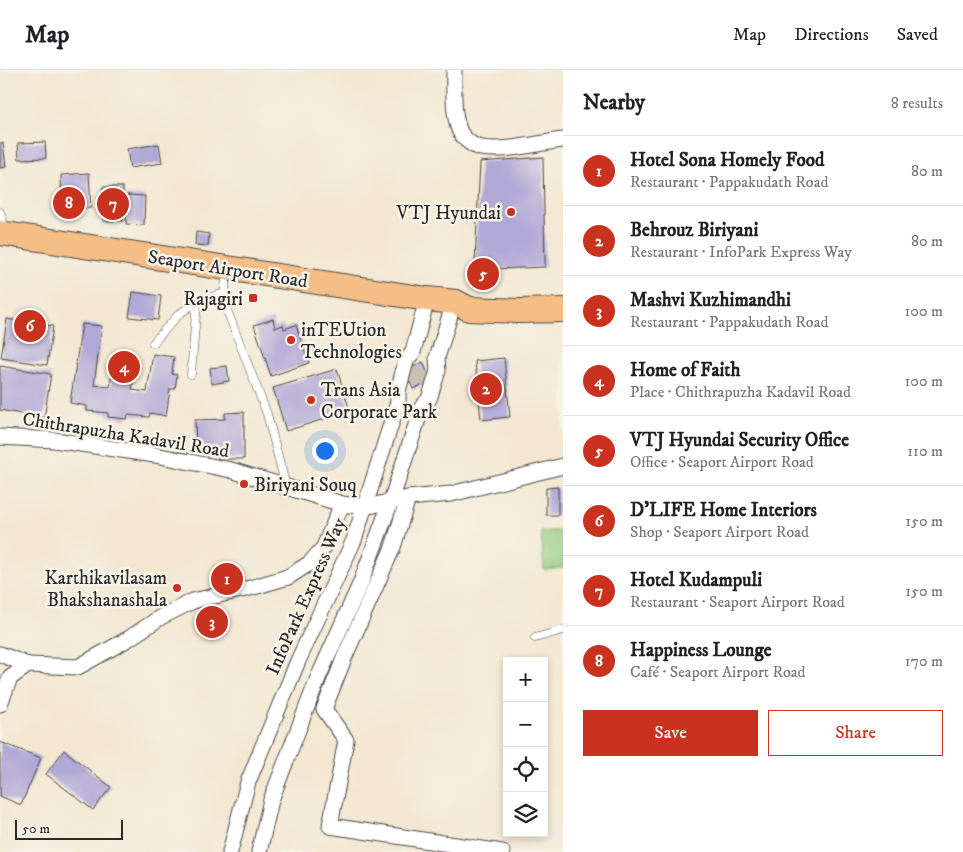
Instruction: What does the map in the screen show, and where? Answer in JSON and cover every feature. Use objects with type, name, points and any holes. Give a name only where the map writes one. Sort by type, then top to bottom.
[{"type":"main road","name":"Seaport Airport Road","points":[[2,226],[228,268],[455,302]]},
{"type":"main road","points":[[455,302],[469,296],[563,296]]},
{"type":"main road","points":[[455,302],[469,308],[480,309],[519,311],[563,310]]},
{"type":"street","points":[[454,70],[456,118],[462,135],[479,148],[497,148],[563,140]]},
{"type":"street","name":"InfoPark Express Way","points":[[423,361],[420,326],[427,298]]},
{"type":"street","name":"InfoPark Express Way","points":[[423,361],[443,340],[455,302]]},
{"type":"street","name":"InfoPark Express Way","points":[[230,852],[248,782],[298,661],[354,540],[398,402],[398,391],[406,361],[423,361],[438,371],[429,399],[422,407],[391,501],[361,582],[318,678],[271,800],[259,852]]},
{"type":"street","points":[[398,402],[416,384],[422,407]]},
{"type":"street","name":"Chithrapuzha Kadavil Road","points":[[0,437],[54,440],[155,455],[231,470],[342,504],[365,507],[408,498],[451,494],[563,466]]},
{"type":"street","points":[[408,498],[394,547],[345,656],[324,709],[346,740],[330,826],[502,852]]},
{"type":"street","points":[[0,654],[28,665],[78,667],[128,639],[161,617],[193,601],[288,577],[310,564],[324,546],[342,504]]},
{"type":"street","points":[[0,704],[10,678],[28,665]]},
{"type":"lane","points":[[228,268],[225,293],[227,310],[267,414],[286,487]]},
{"type":"lane","points":[[153,343],[179,314],[197,302],[225,293]]},
{"type":"lane","points":[[191,374],[197,302]]},
{"type":"lane","points":[[535,638],[563,630]]},
{"type":"green space","points":[[563,530],[563,568],[544,570],[541,532]]},
{"type":"building","points":[[45,142],[46,158],[19,159],[18,143]]},
{"type":"building","points":[[0,143],[3,143],[6,167],[0,168]]},
{"type":"building","points":[[159,144],[162,163],[130,168],[127,149]]},
{"type":"building","name":"VTJ Hyundai","points":[[543,157],[545,267],[495,269],[493,264],[475,263],[480,162]]},
{"type":"building","points":[[89,173],[91,208],[62,209],[61,175]]},
{"type":"building","points":[[103,187],[123,187],[123,221],[103,221]]},
{"type":"building","points":[[127,195],[145,196],[144,225],[126,224]]},
{"type":"building","points":[[196,232],[209,234],[208,246],[195,245]]},
{"type":"building","points":[[475,266],[491,266],[491,281],[475,281]]},
{"type":"building","points":[[133,292],[161,296],[158,320],[129,317]]},
{"type":"building","points":[[7,319],[53,326],[47,365],[1,358]]},
{"type":"building","name":"Trans Asia Corporate Park","points":[[273,319],[275,328],[283,325],[284,329],[296,325],[309,363],[271,376],[254,325]]},
{"type":"building","points":[[82,324],[102,326],[94,385],[110,387],[114,357],[136,359],[132,390],[147,392],[153,354],[174,357],[172,374],[177,375],[175,389],[170,389],[166,416],[150,413],[149,417],[128,415],[127,419],[108,417],[108,413],[87,411],[87,406],[70,403]]},
{"type":"building","points":[[504,358],[510,417],[481,420],[475,361]]},
{"type":"building","points":[[423,362],[431,381],[413,389],[405,371]]},
{"type":"building","points":[[0,366],[51,374],[44,418],[0,410]]},
{"type":"building","points":[[227,366],[229,381],[212,384],[210,368]]},
{"type":"building","name":"Trans Asia Corporate Park","points":[[337,369],[350,411],[286,431],[273,388]]},
{"type":"building","points":[[244,412],[244,459],[218,459],[216,447],[196,448],[195,420],[225,419],[225,413]]},
{"type":"building","points":[[558,487],[558,515],[546,515],[546,488]]},
{"type":"building","points":[[0,742],[41,758],[21,805],[0,796]]},
{"type":"building","points":[[64,750],[111,787],[93,810],[46,774]]},
{"type":"tunnel","points":[[409,381],[415,364]]},
{"type":"tunnel","points":[[423,386],[429,369]]},
{"type":"place","name":"Happiness Lounge","points":[[69,203]]},
{"type":"place","name":"Hotel Kudampuli","points":[[113,204]]},
{"type":"place","name":"VTJ Hyundai","points":[[511,212]]},
{"type":"place","name":"VTJ Hyundai Security Office","points":[[483,274]]},
{"type":"place","name":"Rajagiri","points":[[253,298]]},
{"type":"place","name":"D'LIFE Home Interiors","points":[[30,326]]},
{"type":"place","name":"inTEUtion Technologies","points":[[291,340]]},
{"type":"place","name":"Home of Faith","points":[[124,367]]},
{"type":"place","name":"Behrouz Biriyani","points":[[486,389]]},
{"type":"place","name":"Trans Asia Corporate Park","points":[[311,400]]},
{"type":"place","name":"Biriyani Souq","points":[[244,484]]},
{"type":"place","name":"Hotel Sona Homely Food","points":[[227,579]]},
{"type":"place","name":"Karthikavilasam Bhakshanashala","points":[[177,588]]},
{"type":"place","name":"Mashvi Kuzhimandhi","points":[[212,622]]}]
